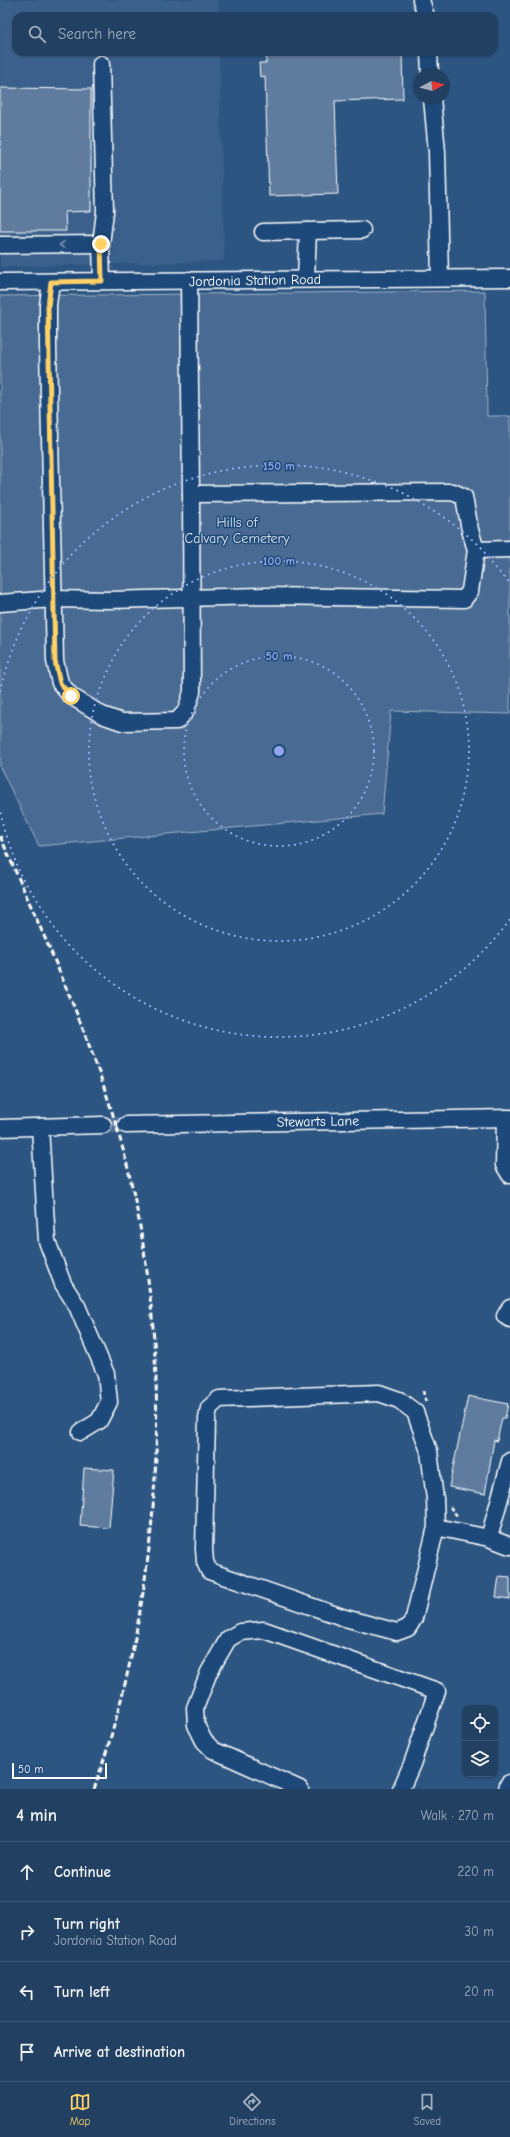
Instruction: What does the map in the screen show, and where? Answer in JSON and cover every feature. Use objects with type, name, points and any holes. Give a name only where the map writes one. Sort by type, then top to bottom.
[{"type":"main road","points":[[508,1789],[510,1785]]},
{"type":"street","points":[[421,0],[425,12]]},
{"type":"street","points":[[429,56],[430,68]]},
{"type":"street","points":[[101,64],[105,212],[101,244],[102,281]]},
{"type":"street","points":[[432,104],[436,152],[440,278]]},
{"type":"street","points":[[263,232],[362,230]]},
{"type":"street","points":[[306,279],[308,231]]},
{"type":"street","points":[[0,245],[101,244]]},
{"type":"street","name":"Jordonia Station Road","points":[[0,282],[510,278]]},
{"type":"street","points":[[51,282],[48,306],[48,347],[55,661],[60,683],[71,696],[102,715],[122,722],[130,722],[177,721],[186,711],[192,692],[189,280]]},
{"type":"street","points":[[0,602],[54,599],[264,596],[464,599],[470,591],[476,550],[470,530],[464,497],[453,492],[190,494]]},
{"type":"street","points":[[476,550],[510,550]]},
{"type":"street","points":[[508,1118],[504,1165],[510,1175]]},
{"type":"street","name":"Stewarts Lane","points":[[126,1125],[508,1118]]},
{"type":"street","points":[[0,1128],[103,1125]]},
{"type":"street","points":[[40,1127],[47,1241],[63,1284],[77,1306],[106,1374],[109,1402],[99,1421],[81,1432]]},
{"type":"street","points":[[510,1308],[505,1316],[510,1319]]},
{"type":"street","points":[[379,1393],[400,1400],[415,1412],[429,1451],[435,1498],[436,1527],[414,1618],[408,1628],[397,1632],[345,1618],[209,1571],[204,1562],[207,1419],[209,1408],[219,1399],[284,1395],[379,1393]]},
{"type":"street","points":[[489,1538],[510,1461]]},
{"type":"street","points":[[436,1527],[489,1538],[510,1546]]},
{"type":"street","points":[[300,1789],[213,1750],[204,1741],[196,1725],[196,1708],[209,1672],[228,1639],[240,1632],[264,1630],[437,1691],[412,1764],[401,1789]]},
{"type":"shaded area","points":[[0,0],[218,0],[218,12],[12,12],[12,56],[219,56],[224,261],[0,267]]},
{"type":"green space","name":"Hills of Calvary Cemetery","points":[[485,291],[487,416],[510,416],[510,714],[391,711],[382,814],[39,846],[0,767],[0,296]]},
{"type":"building","points":[[266,56],[402,56],[403,99],[335,101],[338,194],[269,196],[265,76],[260,77],[259,63],[266,63]]},
{"type":"building","points":[[0,88],[91,89],[91,211],[65,212],[66,231],[0,231]]},
{"type":"building","points":[[468,1396],[508,1404],[505,1418],[502,1418],[497,1441],[494,1440],[485,1494],[449,1487]]},
{"type":"building","points":[[84,1468],[114,1470],[109,1528],[80,1526]]},
{"type":"building","points":[[499,1576],[510,1577],[510,1599],[496,1597]]},
{"type":"tunnel","points":[[103,1125],[126,1125]]},
{"type":"railway","points":[[0,836],[55,960],[89,1044],[104,1086],[129,1173],[144,1249],[153,1327],[157,1405],[155,1484],[147,1562],[135,1639],[117,1715],[94,1789]]},
{"type":"route","points":[[71,696],[60,683],[55,661],[50,480],[48,306],[51,282],[102,281],[101,244]]}]
